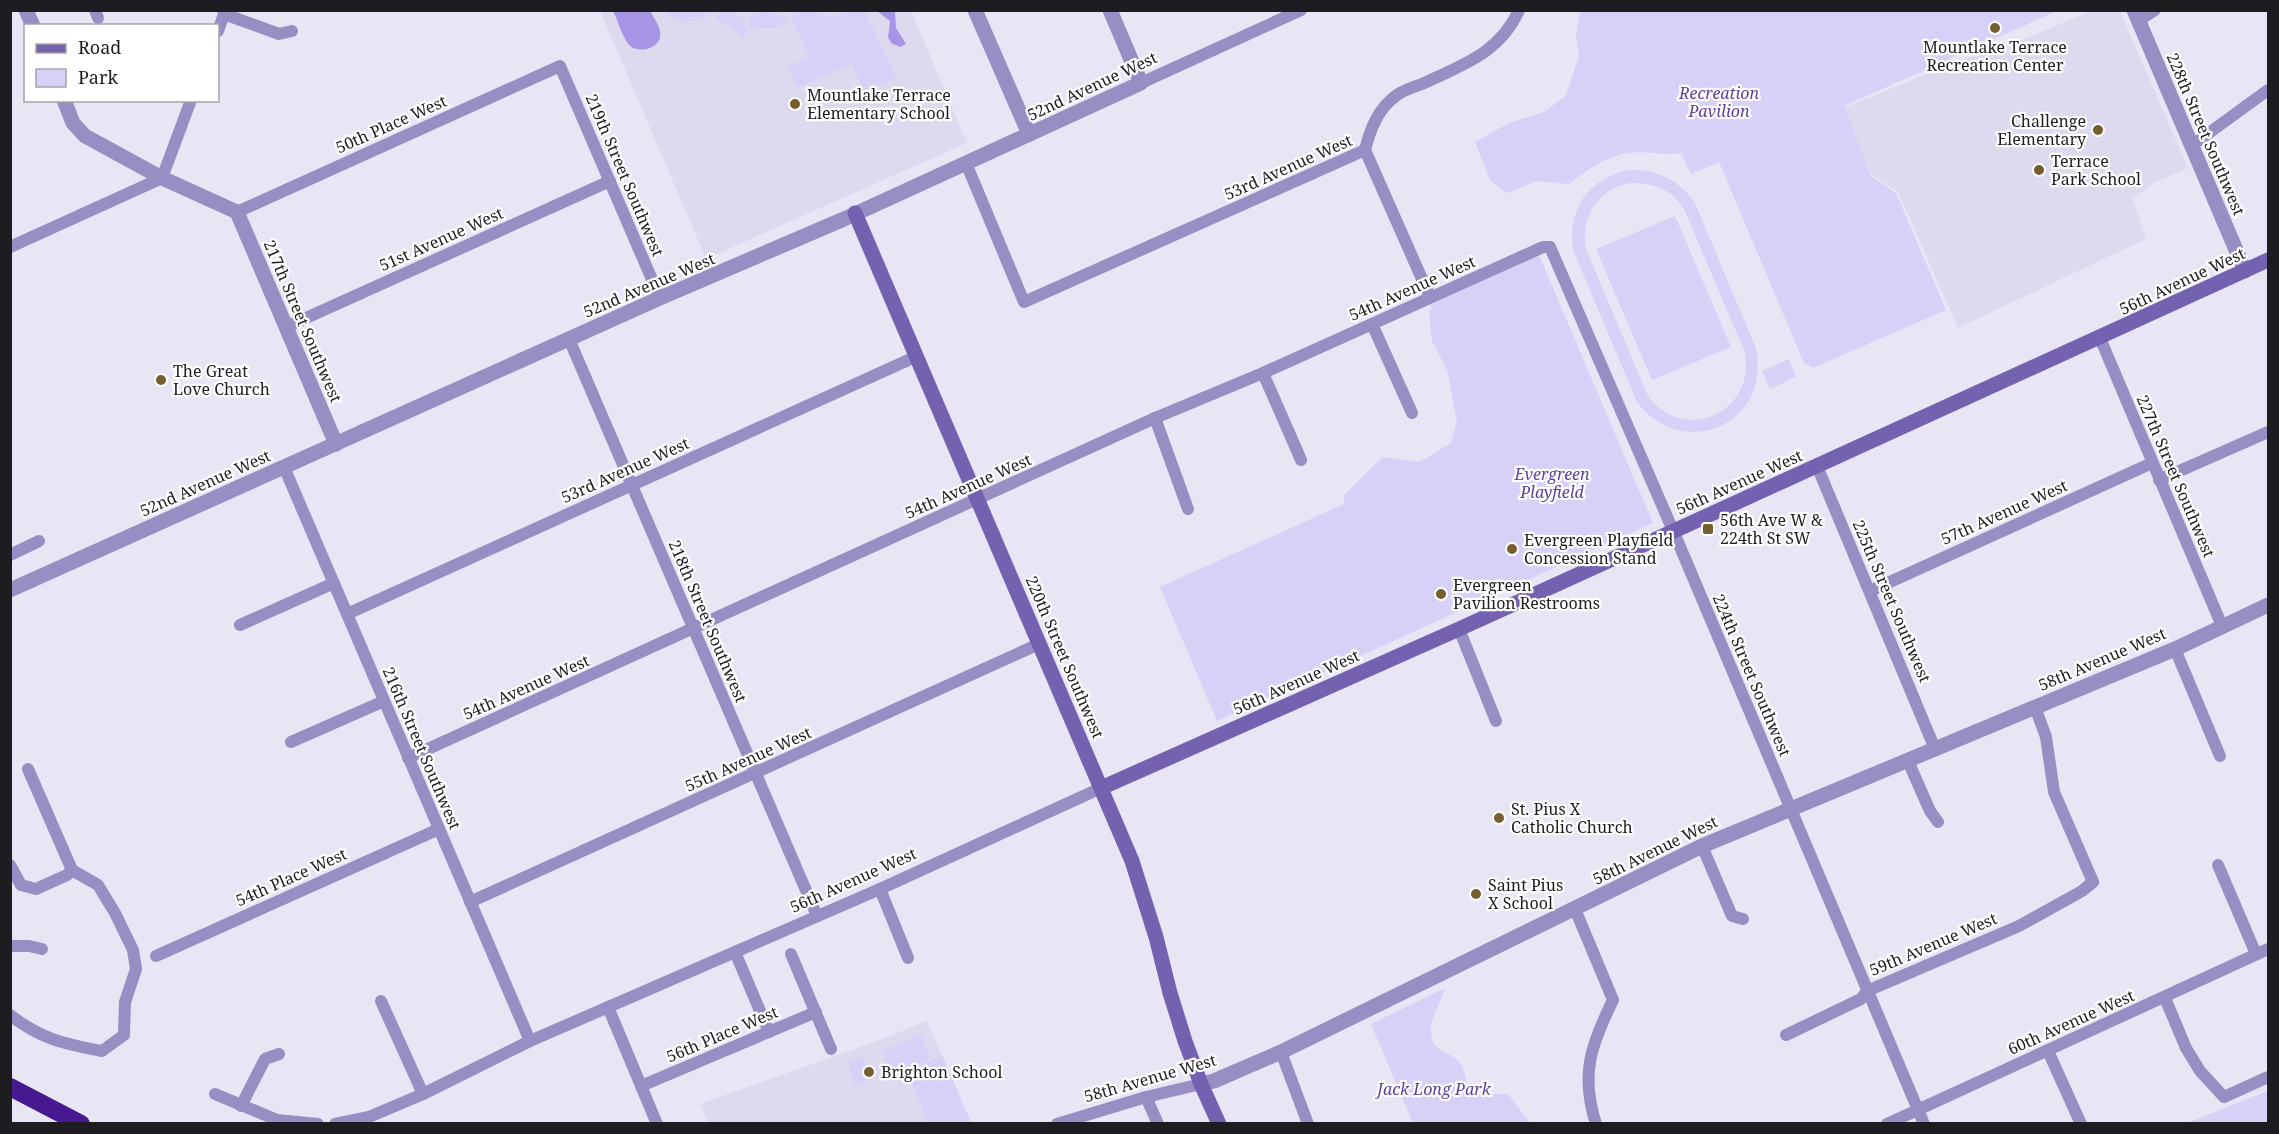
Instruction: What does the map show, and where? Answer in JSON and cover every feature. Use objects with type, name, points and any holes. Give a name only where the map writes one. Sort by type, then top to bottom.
[{"type":"highway","points":[[10,1087],[81,1124]]},
{"type":"main road","name":"220th Street Southwest","points":[[855,213],[1132,861],[1146,903],[1170,993],[1201,1084],[1219,1124]]},
{"type":"main road","name":"56th Avenue West","points":[[1101,788],[1459,629],[2268,260]]},
{"type":"street","points":[[26,10],[32,24]]},
{"type":"street","points":[[975,10],[1029,134]]},
{"type":"street","points":[[1110,10],[1141,83]]},
{"type":"street","name":"52nd Avenue West","points":[[10,590],[660,298],[855,213],[1301,10]]},
{"type":"street","name":"53rd Avenue West","points":[[966,163],[1024,302],[1365,150],[1370,128],[1396,95],[1469,62],[1495,46],[1508,32],[1520,10]]},
{"type":"street","points":[[2136,16],[2155,10]]},
{"type":"street","points":[[219,27],[223,12],[279,34],[292,31]]},
{"type":"street","name":"228th Street Southwest","points":[[2136,16],[2245,271]]},
{"type":"street","name":"219th Street Southwest","points":[[560,66],[660,298]]},
{"type":"street","name":"50th Place West","points":[[237,212],[560,66]]},
{"type":"street","points":[[2191,146],[2268,90]]},
{"type":"street","points":[[65,102],[73,123],[85,136],[162,178],[237,212]]},
{"type":"street","points":[[10,247],[162,178],[190,102]]},
{"type":"street","points":[[1365,150],[1430,297]]},
{"type":"street","name":"51st Avenue West","points":[[286,327],[610,181]]},
{"type":"street","name":"217th Street Southwest","points":[[237,212],[336,444]]},
{"type":"street","name":"54th Avenue West","points":[[408,758],[1155,418],[1263,373],[1543,247]]},
{"type":"street","name":"224th Street Southwest","points":[[1543,247],[1550,247],[1555,256],[1924,1124]]},
{"type":"street","points":[[1372,324],[1412,413]]},
{"type":"street","name":"227th Street Southwest","points":[[2100,338],[2222,626]]},
{"type":"street","name":"218th Street Southwest","points":[[569,339],[818,916]]},
{"type":"street","name":"53rd Avenue West","points":[[347,614],[915,357]]},
{"type":"street","points":[[1263,373],[1300,460]]},
{"type":"street","points":[[1155,418],[1188,509]]},
{"type":"street","points":[[2159,480],[2268,432]]},
{"type":"street","name":"57th Avenue West","points":[[1870,591],[2152,463]]},
{"type":"street","name":"225th Street Southwest","points":[[1817,466],[1935,749]]},
{"type":"street","name":"216th Street Southwest","points":[[284,467],[530,1041]]},
{"type":"street","points":[[10,555],[39,541]]},
{"type":"street","points":[[240,625],[334,583]]},
{"type":"street","name":"58th Avenue West","points":[[1057,1124],[1146,1097],[1214,1081],[1281,1052],[1702,846],[2175,649],[2268,605]]},
{"type":"street","points":[[1459,629],[1496,721]]},
{"type":"street","name":"55th Avenue West","points":[[470,902],[1039,644]]},
{"type":"street","points":[[2175,649],[2220,756]]},
{"type":"street","points":[[291,742],[384,700]]},
{"type":"street","name":"59th Avenue West","points":[[1786,1035],[1861,999],[1867,991],[2019,926],[2082,891],[2093,882],[2054,792],[2046,737],[2036,707]]},
{"type":"street","points":[[1908,760],[1930,812],[1938,822]]},
{"type":"street","points":[[10,1014],[29,1030],[66,1044],[102,1051],[124,1035],[125,1002],[136,969],[133,950],[98,885],[72,870],[28,769]]},
{"type":"street","name":"56th Avenue West","points":[[334,1124],[369,1117],[423,1094],[530,1041],[880,889],[1101,788]]},
{"type":"street","name":"54th Place West","points":[[156,956],[439,829]]},
{"type":"street","points":[[1702,846],[1732,916],[1743,919]]},
{"type":"street","points":[[10,865],[21,885],[36,889],[67,875],[72,870]]},
{"type":"street","points":[[2218,865],[2256,954]]},
{"type":"street","points":[[880,889],[908,958]]},
{"type":"street","points":[[1575,909],[1613,1000],[1595,1036],[1587,1076],[1596,1124]]},
{"type":"street","points":[[10,946],[42,949]]},
{"type":"street","name":"60th Avenue West","points":[[1887,1124],[2268,949]]},
{"type":"street","points":[[735,952],[769,1032]]},
{"type":"street","points":[[791,954],[831,1048]]},
{"type":"street","points":[[2165,998],[2186,1048],[2200,1071],[2224,1097],[2268,1077]]},
{"type":"street","points":[[381,1001],[423,1094]]},
{"type":"street","points":[[608,1007],[657,1124]]},
{"type":"street","name":"56th Place West","points":[[641,1086],[816,1012]]},
{"type":"street","points":[[2049,1051],[2081,1124]]},
{"type":"street","points":[[1281,1052],[1308,1124]]},
{"type":"street","points":[[241,1106],[265,1059],[279,1054]]},
{"type":"street","points":[[215,1094],[277,1120],[318,1124]]},
{"type":"street","points":[[1146,1097],[1158,1124]]},
{"type":"shaded area","name":"Mountlake Terrace Elementary School","points":[[600,11],[911,11],[967,143],[706,259]]},
{"type":"shaded area","points":[[613,11],[650,11],[660,31],[656,45],[642,50],[629,45]]},
{"type":"shaded area","points":[[877,11],[895,11],[896,28],[906,44],[900,47],[891,43],[888,37],[890,21]]},
{"type":"shaded area","points":[[2091,11],[2120,11],[2188,168],[2154,183],[2133,199],[2146,239],[1958,328],[1898,192],[1872,175],[1841,109],[1963,59],[1988,54]]},
{"type":"shaded area","name":"Brighton School","points":[[927,1021],[971,1123],[708,1123],[700,1104],[877,1041]]},
{"type":"green space","name":"Recreation Pavilion","points":[[1580,10],[2057,11],[1844,106],[1871,176],[1896,193],[1946,310],[1813,368],[1804,363],[1719,162],[1691,174],[1681,153],[1635,152],[1604,160],[1569,184],[1537,181],[1507,193],[1490,180],[1475,142],[1509,123],[1546,111],[1566,95],[1579,56],[1576,36]]},
{"type":"green space","points":[[664,11],[716,11],[703,18],[684,21]]},
{"type":"green space","points":[[726,11],[733,11],[735,15],[743,18],[747,32],[744,37],[715,17]]},
{"type":"green space","points":[[764,11],[789,18],[774,28],[751,31],[748,26],[751,16]]},
{"type":"green space","points":[[799,11],[811,11],[831,18],[848,11],[865,11],[896,78],[864,91],[852,64],[798,87],[788,66],[809,57],[791,16]]},
{"type":"green space","points":[[1639,170],[1658,174],[1682,188],[1695,203],[1755,346],[1758,373],[1752,396],[1739,413],[1721,426],[1700,432],[1678,430],[1656,421],[1637,402],[1573,250],[1572,235],[1577,209],[1592,188],[1614,174]],"holes":[[[1639,183],[1668,192],[1684,209],[1744,350],[1746,372],[1741,390],[1730,405],[1716,415],[1699,420],[1681,418],[1663,411],[1648,396],[1585,247],[1586,224],[1594,205],[1601,197],[1619,186]]]},
{"type":"green space","points":[[1675,216],[1731,347],[1652,380],[1596,249]]},
{"type":"green space","name":"Evergreen Playfield","points":[[1539,255],[1653,523],[1217,721],[1160,587],[1344,504],[1344,495],[1382,457],[1420,462],[1451,443],[1457,421],[1447,370],[1432,341],[1430,305]]},
{"type":"green space","points":[[1789,359],[1796,377],[1770,389],[1762,371]]},
{"type":"green space","name":"Jack Long Park","points":[[1445,988],[1432,1023],[1433,1042],[1440,1050],[1459,1062],[1465,1073],[1469,1094],[1508,1094],[1530,1123],[1413,1123],[1371,1024]]},
{"type":"green space","points":[[920,1034],[931,1058],[891,1075],[881,1051]]},
{"type":"green space","points":[[942,1055],[970,1120],[956,1123],[929,1123],[906,1071]]},
{"type":"green space","points":[[863,1058],[870,1080],[854,1085],[848,1062]]},
{"type":"green space","points":[[2268,1091],[2268,1123],[2186,1123],[2197,1119]]},
{"type":"place","name":"Mountlake Terrace Recreation Center","points":[[1995,28]]},
{"type":"place","name":"Mountlake Terrace Elementary School","points":[[795,104]]},
{"type":"place","name":"Challenge Elementary","points":[[2098,130]]},
{"type":"place","name":"Terrace Park School","points":[[2039,170]]},
{"type":"place","name":"The Great Love Church","points":[[161,380]]},
{"type":"place","name":"56th Ave W & 224th St SW","points":[[1708,529]]},
{"type":"place","name":"Evergreen Playfield Concession Stand","points":[[1512,549]]},
{"type":"place","name":"Evergreen Pavilion Restrooms","points":[[1441,594]]},
{"type":"place","name":"St. Pius X Catholic Church","points":[[1499,818]]},
{"type":"place","name":"Saint Pius X School","points":[[1476,894]]},
{"type":"place","name":"Brighton School","points":[[869,1072]]}]
